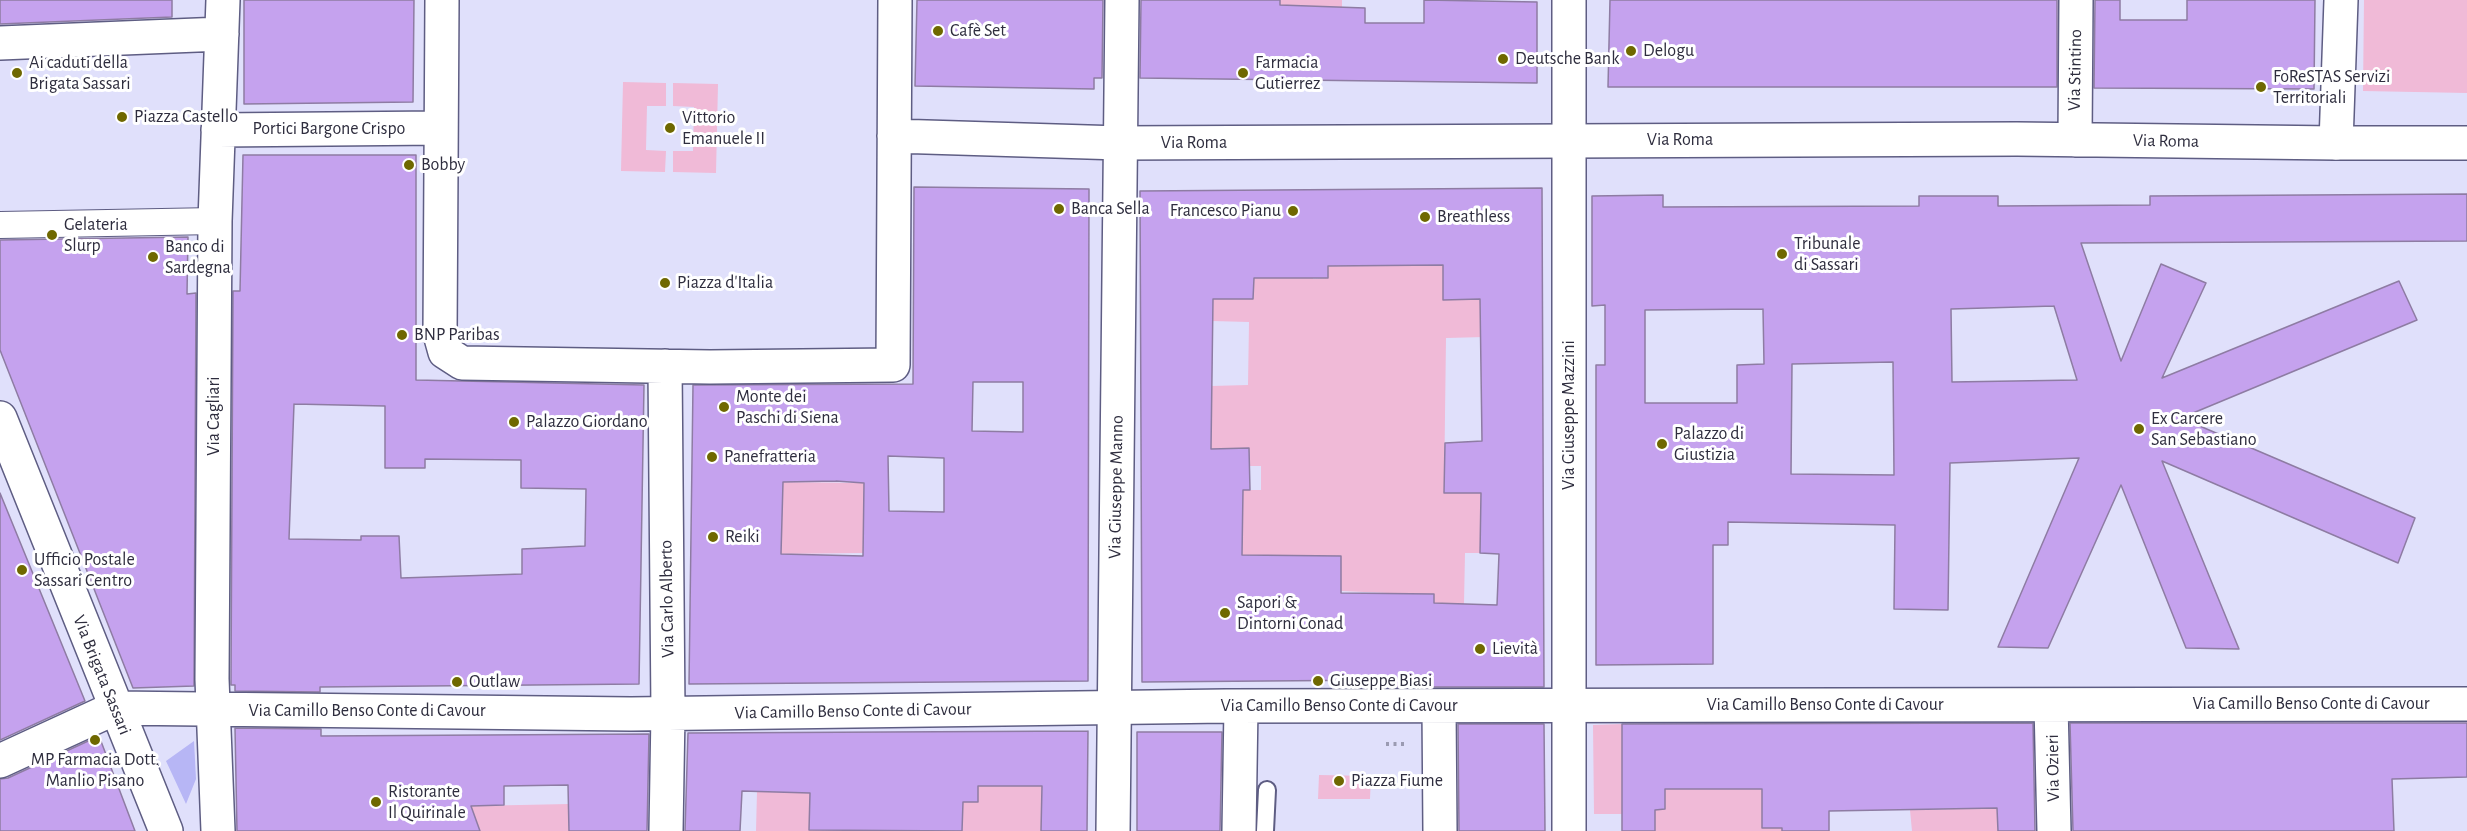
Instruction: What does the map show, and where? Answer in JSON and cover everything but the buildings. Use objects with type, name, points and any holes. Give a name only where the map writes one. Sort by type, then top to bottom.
[{"type":"street","name":"Via Cagliari","points":[[218,831],[212,710],[215,221],[223,0]]},
{"type":"street","points":[[442,0],[440,334],[445,352],[462,363],[665,366],[893,365],[895,0]]},
{"type":"street","name":"Via Giuseppe Manno","points":[[1113,831],[1122,0]]},
{"type":"street","name":"Via Giuseppe Mazzini","points":[[1569,0],[1569,831]]},
{"type":"street","name":"Via Stintino","points":[[2075,140],[2076,0]]},
{"type":"street","points":[[2336,143],[2341,0]]},
{"type":"street","points":[[0,43],[222,34]]},
{"type":"street","name":"Portici Bargone Crispo","points":[[218,130],[440,128]]},
{"type":"street","name":"Via Roma","points":[[894,136],[1120,143],[2075,140],[2467,143]]},
{"type":"street","points":[[0,225],[215,221]]},
{"type":"street","name":"Via Carlo Alberto","points":[[665,366],[668,713],[666,831]]},
{"type":"street","name":"Via Brigata Sassari","points":[[0,418],[166,831]]},
{"type":"street","name":"Via Camillo Benso Conte di Cavour","points":[[115,708],[668,713],[1114,707],[2467,704]]},
{"type":"street","name":"Via Ozieri","points":[[2051,705],[2054,831]]},
{"type":"street","points":[[1239,831],[1241,707]]},
{"type":"street","points":[[1439,707],[1440,831]]},
{"type":"street","points":[[0,761],[115,708]]},
{"type":"lane","points":[[1265,831],[1267,790]]},
{"type":"path","points":[[1386,744],[1404,744]]},
{"type":"shaded area","points":[[1280,0],[1342,0],[1342,18],[1280,5]]},
{"type":"shaded area","points":[[2364,0],[2467,0],[2467,93],[2363,91]]},
{"type":"shaded area","points":[[623,82],[666,83],[666,106],[647,106],[646,150],[666,151],[665,172],[621,171]]},
{"type":"shaded area","points":[[673,83],[718,84],[716,173],[673,172],[673,151],[693,151],[694,107],[673,106]]},
{"type":"shaded area","points":[[1264,255],[1314,255],[1313,279],[1327,278],[1328,266],[1443,265],[1444,299],[1485,299],[1485,337],[1446,338],[1444,493],[1481,493],[1480,553],[1465,553],[1464,604],[1434,603],[1434,595],[1341,591],[1340,556],[1242,555],[1242,535],[1211,490],[1261,490],[1261,466],[1249,466],[1249,449],[1211,449],[1211,386],[1248,385],[1249,322],[1212,321],[1212,299],[1253,299],[1254,278],[1264,278]]},
{"type":"shaded area","points":[[783,482],[864,483],[863,553],[777,554]]},
{"type":"shaded area","points":[[1622,724],[1622,814],[1594,814],[1593,725]]},
{"type":"shaded area","points":[[1319,775],[1371,776],[1370,799],[1318,799]]},
{"type":"shaded area","points":[[978,786],[1042,786],[1041,831],[962,831],[963,802],[978,802]]},
{"type":"shaded area","points":[[1665,789],[1762,789],[1762,828],[1782,828],[1782,831],[1655,831],[1655,809],[1665,809]]},
{"type":"shaded area","points":[[757,791],[810,793],[809,830],[876,831],[756,831]]},
{"type":"shaded area","points":[[569,804],[569,831],[480,831],[471,806]]},
{"type":"shaded area","points":[[1997,808],[1998,831],[1912,831],[1910,810]]},
{"type":"water","points":[[194,741],[196,779],[186,804],[166,761]]},
{"type":"place","name":"Cafè Set","points":[[938,31]]},
{"type":"place","name":"Delogu","points":[[1631,51]]},
{"type":"place","name":"Deutsche Bank","points":[[1503,59]]},
{"type":"place","name":"Ai caduti della Brigata Sassari","points":[[17,73]]},
{"type":"place","name":"Farmacia Gutierrez","points":[[1243,73]]},
{"type":"place","name":"FoReSTAS Servizi Territoriali","points":[[2261,87]]},
{"type":"place","name":"Piazza Castello","points":[[122,117]]},
{"type":"place","name":"Vittorio Emanuele II","points":[[670,128]]},
{"type":"place","name":"Bobby","points":[[409,165]]},
{"type":"place","name":"Banca Sella","points":[[1059,209]]},
{"type":"place","name":"Francesco Pianu","points":[[1293,211]]},
{"type":"place","name":"Breathless","points":[[1425,217]]},
{"type":"place","name":"Gelateria Slurp","points":[[52,235]]},
{"type":"place","name":"Tribunale di Sassari","points":[[1782,254]]},
{"type":"place","name":"Banco di Sardegna","points":[[153,257]]},
{"type":"place","name":"Piazza d'Italia","points":[[665,283]]},
{"type":"place","name":"BNP Paribas","points":[[402,335]]},
{"type":"place","name":"Monte dei Paschi di Siena","points":[[724,407]]},
{"type":"place","name":"Palazzo Giordano","points":[[514,422]]},
{"type":"place","name":"Ex Carcere San Sebastiano","points":[[2139,429]]},
{"type":"place","name":"Palazzo di Giustizia","points":[[1662,444]]},
{"type":"place","name":"Panefratteria","points":[[712,457]]},
{"type":"place","name":"Reiki","points":[[713,537]]},
{"type":"place","name":"Ufficio Postale Sassari Centro","points":[[22,570]]},
{"type":"place","name":"Sapori & Dintorni Conad","points":[[1225,613]]},
{"type":"place","name":"Lievità","points":[[1480,649]]},
{"type":"place","name":"Giuseppe Biasi","points":[[1318,681]]},
{"type":"place","name":"Outlaw","points":[[457,682]]},
{"type":"place","name":"MP Farmacia Dott. Manlio Pisano","points":[[95,740]]},
{"type":"place","name":"Piazza Fiume","points":[[1339,781]]},
{"type":"place","name":"Ristorante Il Quirinale","points":[[376,802]]}]
